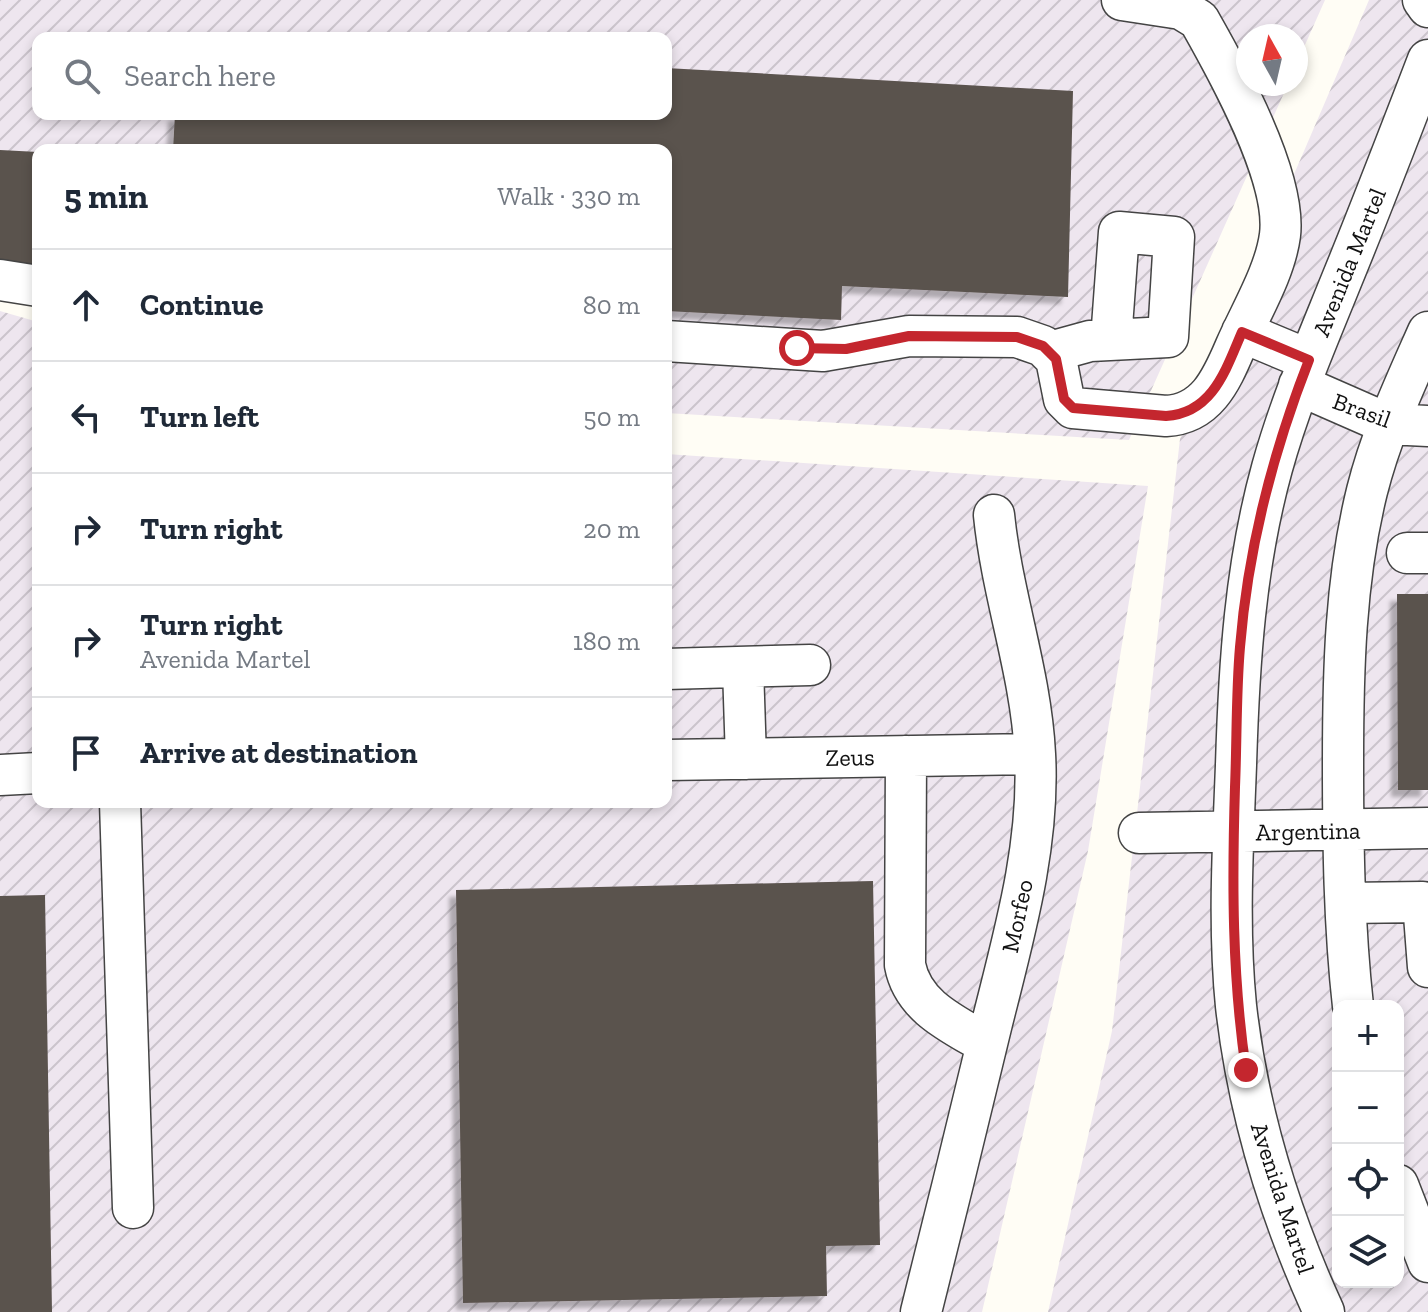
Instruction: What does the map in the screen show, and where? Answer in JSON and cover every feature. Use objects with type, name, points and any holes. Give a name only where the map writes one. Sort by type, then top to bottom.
[{"type":"street","points":[[672,341],[823,351],[909,336],[1017,337],[1034,341],[1050,352],[1061,371],[1064,399],[1073,408],[1181,415],[1202,404],[1214,390],[1242,332],[1280,236],[1279,202],[1268,163],[1199,20],[1181,9],[1122,0]]},
{"type":"street","points":[[1423,0],[1428,7]]},
{"type":"street","name":"Avenida Martel","points":[[1324,1312],[1294,1248],[1264,1150],[1246,1070],[1236,1005],[1232,941],[1239,648],[1250,562],[1273,464],[1304,372],[1428,60]]},
{"type":"street","points":[[0,280],[32,285]]},
{"type":"street","name":"Brasil","points":[[1242,332],[1388,424],[1428,426]]},
{"type":"street","points":[[1353,1000],[1343,830],[1346,618],[1367,491],[1388,424],[1428,332]]},
{"type":"street","points":[[1050,352],[1090,341],[1111,340]]},
{"type":"street","name":"Morfeo","points":[[921,1312],[1023,896],[1033,819],[1035,754],[1015,621],[998,560],[994,515]]},
{"type":"street","points":[[672,669],[810,665]]},
{"type":"street","points":[[743,668],[746,759]]},
{"type":"street","name":"Zeus","points":[[672,760],[1035,754]]},
{"type":"street","points":[[906,756],[905,965],[908,981],[923,1003],[987,1044]]},
{"type":"street","points":[[0,775],[32,773]]},
{"type":"street","points":[[120,808],[133,1208]]},
{"type":"street","name":"Argentina","points":[[1139,833],[1428,828]]},
{"type":"street","points":[[1346,903],[1423,902],[1428,967]]},
{"type":"street","points":[[1404,1200],[1428,1262]]},
{"type":"shaded area","points":[[0,0],[1325,0],[1308,38],[1308,24],[1236,24],[1236,96],[1283,96],[1129,440],[672,413],[672,144],[32,144],[32,280],[0,272]]},
{"type":"shaded area","points":[[1369,0],[1428,0],[1428,1312],[1048,1312],[1112,1031],[1180,439]]},
{"type":"shaded area","points":[[0,311],[32,320],[32,808],[672,808],[672,454],[1148,486],[1088,851],[982,1312],[0,1312]]},
{"type":"building","points":[[672,68],[1073,91],[1068,297],[842,286],[841,320],[672,311],[672,144],[173,144],[175,120],[672,120]]},
{"type":"building","points":[[0,150],[32,152],[32,278],[0,276]]},
{"type":"building","points":[[1397,594],[1428,594],[1428,790],[1398,790]]},
{"type":"building","points":[[873,881],[880,1245],[826,1246],[827,1296],[463,1303],[456,890]]},
{"type":"building","points":[[45,895],[52,1312],[0,1312],[0,896]]},
{"type":"route","points":[[797,348],[823,351],[846,349],[909,336],[1017,337],[1043,346],[1056,359],[1061,371],[1064,399],[1073,408],[1166,416],[1181,415],[1202,404],[1224,373],[1242,332],[1309,360],[1262,505],[1250,562],[1239,648],[1232,941],[1236,1005],[1246,1070]]}]
